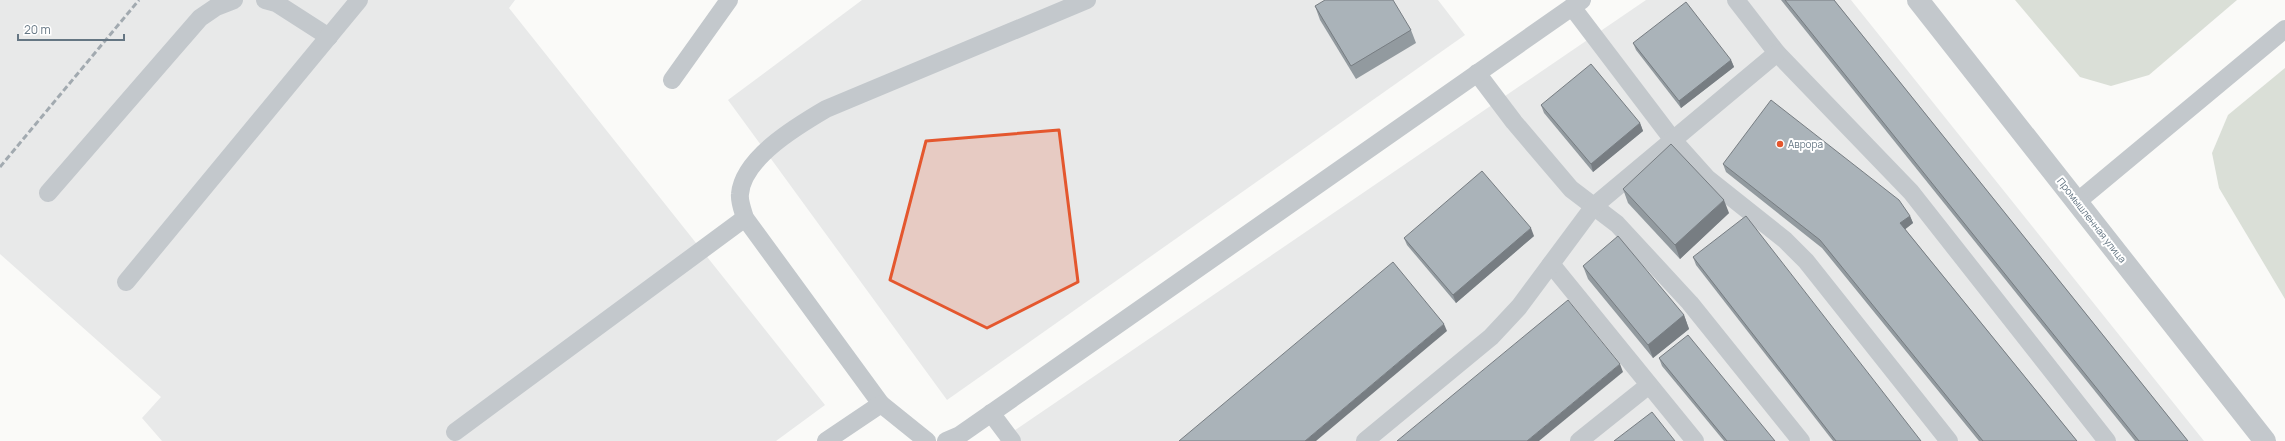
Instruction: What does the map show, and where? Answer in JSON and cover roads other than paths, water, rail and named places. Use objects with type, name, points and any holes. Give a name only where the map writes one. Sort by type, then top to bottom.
[{"type":"street","name":"Промышленная улица","points":[[1918,0],[2265,441]]},
{"type":"lane","points":[[48,193],[200,18],[216,7],[234,0]]},
{"type":"lane","points":[[265,0],[276,3],[329,37]]},
{"type":"lane","points":[[126,282],[359,0]]},
{"type":"lane","points":[[672,80],[729,0]]},
{"type":"lane","points":[[927,441],[881,404],[745,218],[740,195],[744,177],[766,152],[795,127],[826,109],[1086,0]]},
{"type":"lane","points":[[1736,0],[1777,53],[1911,192],[2107,441]]},
{"type":"lane","points":[[946,441],[960,435],[1577,3],[1673,140],[1707,178],[1785,240],[1806,261],[1949,441]]},
{"type":"lane","points":[[2078,202],[2285,29]]},
{"type":"lane","points":[[1364,441],[1491,337],[1519,307],[1594,206],[1777,53]]},
{"type":"lane","points":[[1477,74],[1514,122],[1571,189],[1618,224],[1690,303],[1801,441]]},
{"type":"lane","points":[[455,432],[745,218]]},
{"type":"lane","points":[[1551,264],[1695,441]]},
{"type":"lane","points":[[1579,441],[1649,385]]},
{"type":"lane","points":[[826,441],[881,404]]},
{"type":"lane","points":[[991,413],[1012,441]]},
{"type":"railway","points":[[0,167],[139,0]]},
{"type":"place","name":"Аврора","points":[[1780,144]]}]
